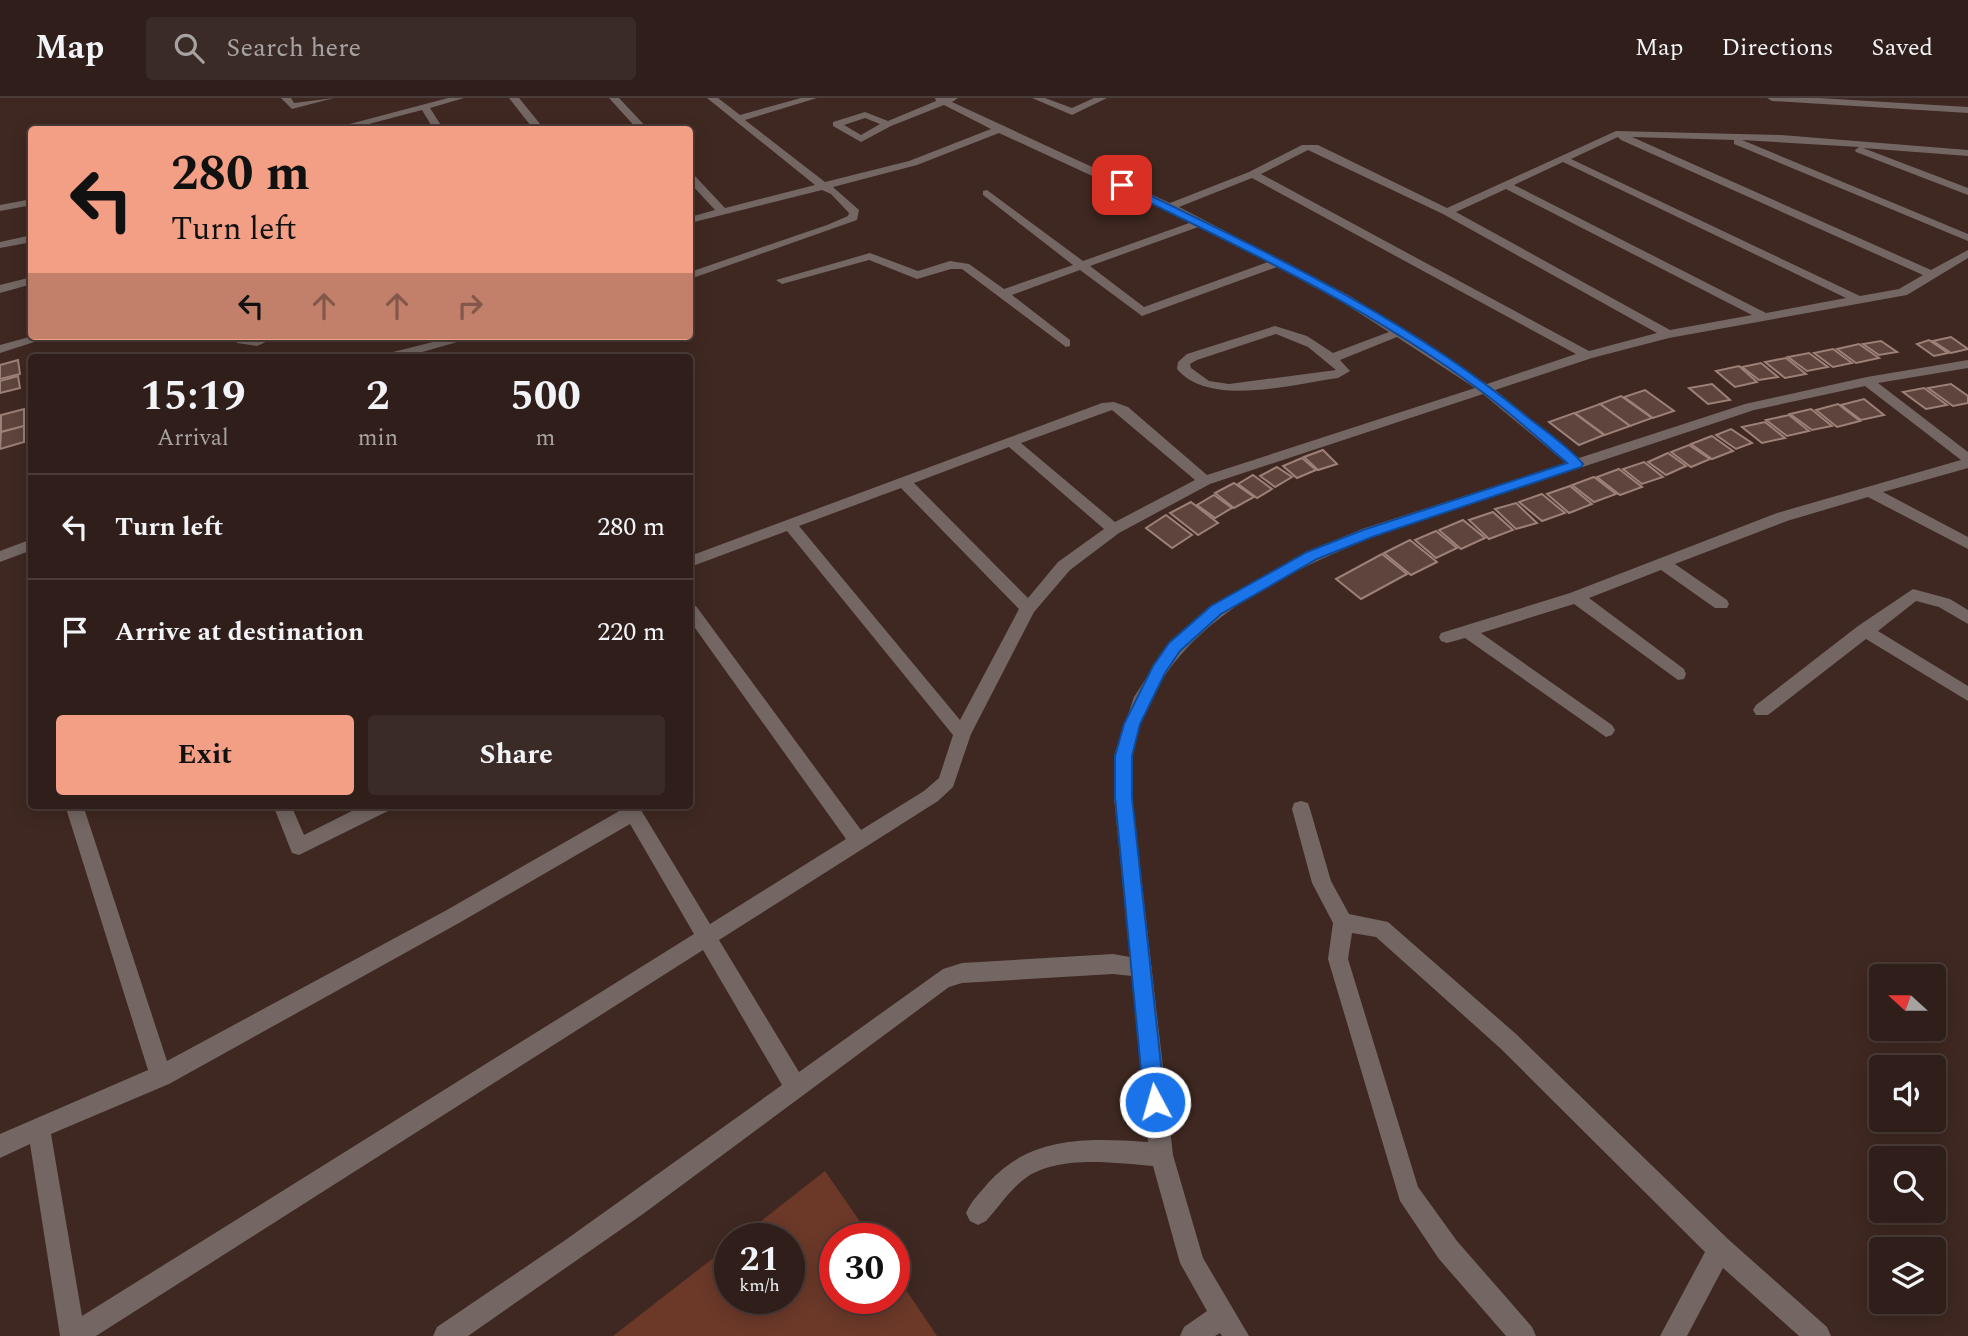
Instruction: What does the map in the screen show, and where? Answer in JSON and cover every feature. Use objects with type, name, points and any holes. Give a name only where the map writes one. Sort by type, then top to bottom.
[{"type":"street","points":[[286,98],[292,106],[329,98]]},
{"type":"street","points":[[350,126],[459,98]]},
{"type":"street","points":[[514,98],[537,126]]},
{"type":"street","points":[[614,98],[640,126]]},
{"type":"street","points":[[693,275],[784,245],[853,218],[855,212],[849,204],[712,98]]},
{"type":"street","points":[[737,119],[812,98]]},
{"type":"street","points":[[1037,98],[1072,112],[1101,98]]},
{"type":"street","points":[[1047,103],[1060,98]]},
{"type":"street","points":[[1772,98],[1968,110]]},
{"type":"street","points":[[888,124],[945,99],[999,129],[1202,222],[1400,331],[1486,388],[1577,464]]},
{"type":"street","points":[[425,108],[436,126]]},
{"type":"street","points":[[693,219],[913,163],[999,129]]},
{"type":"street","points":[[1616,134],[1932,275]]},
{"type":"street","points":[[1447,212],[1616,134],[1731,139],[1782,138],[1968,153]]},
{"type":"street","points":[[1731,139],[1968,238]]},
{"type":"street","points":[[1844,143],[1968,192]]},
{"type":"street","points":[[1170,207],[1252,174],[1306,147],[1314,147],[1447,212],[1668,334]]},
{"type":"street","points":[[1564,159],[1857,299]]},
{"type":"street","points":[[1252,174],[1587,355]]},
{"type":"street","points":[[693,180],[723,211]]},
{"type":"street","points":[[1504,184],[1765,317]]},
{"type":"street","points":[[987,193],[1142,313],[1278,262]]},
{"type":"street","points":[[0,208],[28,203]]},
{"type":"street","points":[[1003,294],[1202,222]]},
{"type":"street","points":[[0,245],[28,239]]},
{"type":"street","points":[[39,1128],[73,1336],[932,796],[947,782],[962,734],[1028,608],[1064,566],[1114,529],[1205,481],[1587,355],[1668,334],[1903,292],[1968,253]]},
{"type":"street","points":[[782,280],[870,256],[917,275],[950,265],[965,266],[1066,343]]},
{"type":"street","points":[[0,289],[28,281]]},
{"type":"street","points":[[1275,330],[1300,336],[1330,359],[1343,370],[1338,374],[1229,388],[1198,383],[1184,369],[1184,362],[1192,357],[1275,330]]},
{"type":"street","points":[[1330,359],[1400,331]]},
{"type":"street","points":[[0,349],[33,340]]},
{"type":"street","points":[[241,340],[249,343],[259,340]]},
{"type":"street","points":[[402,354],[456,340]]},
{"type":"street","points":[[1193,1336],[1230,1326],[1192,1263],[1161,1155],[1123,797],[1123,756],[1132,724],[1143,697],[1175,647],[1216,610],[1312,556],[1367,533],[1750,407],[1968,364]]},
{"type":"street","points":[[1867,382],[1968,461]]},
{"type":"street","points":[[693,561],[1102,407],[1114,406],[1123,410],[1205,481]]},
{"type":"street","points":[[1010,441],[1114,529]]},
{"type":"street","points":[[1447,637],[1576,597],[1782,517],[1968,461]]},
{"type":"street","points":[[903,481],[1028,608]]},
{"type":"street","points":[[1869,491],[1968,544]]},
{"type":"street","points":[[789,524],[962,734]]},
{"type":"street","points":[[0,557],[28,546]]},
{"type":"street","points":[[1662,563],[1721,604]]},
{"type":"street","points":[[1762,710],[1913,595],[1944,603],[1968,618]]},
{"type":"street","points":[[1576,597],[1678,674]]},
{"type":"street","points":[[693,614],[858,841]]},
{"type":"street","points":[[1864,630],[1968,694]]},
{"type":"street","points":[[1468,632],[1606,730]]},
{"type":"street","points":[[75,809],[161,1076]]},
{"type":"street","points":[[284,809],[299,846],[373,809]]},
{"type":"street","points":[[0,1146],[161,1076],[452,917],[631,809],[796,1088]]},
{"type":"street","points":[[1301,810],[1322,883],[1343,922],[1338,959],[1408,1193],[1448,1250],[1522,1336]]},
{"type":"street","points":[[1343,922],[1381,929],[1508,1041],[1720,1249],[1818,1336]]},
{"type":"street","points":[[446,1336],[517,1289],[943,979],[962,973],[1113,964],[1140,968]]},
{"type":"street","points":[[978,1213],[1017,1170],[1045,1159],[1080,1152],[1161,1155]]},
{"type":"street","points":[[1673,1336],[1720,1249]]},
{"type":"shaded area","points":[[825,1171],[861,1223],[819,1223],[819,1314],[910,1314],[910,1296],[937,1336],[613,1336],[714,1257],[714,1314],[805,1314],[805,1223],[758,1223]]},
{"type":"building","points":[[1951,337],[1968,349],[1951,353],[1933,341]]},
{"type":"building","points":[[1929,340],[1948,353],[1934,356],[1917,344]]},
{"type":"building","points":[[1881,341],[1897,352],[1879,355],[1863,344]]},
{"type":"building","points":[[1859,344],[1879,358],[1856,363],[1837,349]]},
{"type":"building","points":[[1833,349],[1852,363],[1833,367],[1814,353]]},
{"type":"building","points":[[1809,353],[1828,367],[1807,371],[1788,357]]},
{"type":"building","points":[[1786,358],[1806,374],[1785,378],[1765,362]]},
{"type":"building","points":[[18,360],[20,374],[0,379],[0,365]]},
{"type":"building","points":[[1761,363],[1778,377],[1759,380],[1742,367]]},
{"type":"building","points":[[1739,366],[1757,382],[1735,387],[1716,371]]},
{"type":"building","points":[[18,376],[20,388],[0,393],[0,381]]},
{"type":"building","points":[[1712,384],[1730,400],[1708,404],[1689,388]]},
{"type":"building","points":[[1951,384],[1968,396],[1968,403],[1953,406],[1928,388]]},
{"type":"building","points":[[1924,388],[1947,405],[1926,409],[1903,392]]},
{"type":"building","points":[[1645,390],[1674,411],[1653,418],[1624,397]]},
{"type":"building","points":[[1621,396],[1652,418],[1630,426],[1600,404]]},
{"type":"building","points":[[1864,399],[1884,415],[1861,420],[1841,405]]},
{"type":"building","points":[[1600,404],[1630,426],[1605,435],[1575,413]]},
{"type":"building","points":[[1838,404],[1860,421],[1837,427],[1816,410]]},
{"type":"building","points":[[24,409],[24,426],[1,432],[1,415]]},
{"type":"building","points":[[1811,409],[1832,426],[1812,430],[1790,414]]},
{"type":"building","points":[[1574,413],[1604,435],[1579,445],[1549,422]]},
{"type":"building","points":[[1789,415],[1809,431],[1787,436],[1766,420]]},
{"type":"building","points":[[1765,422],[1785,438],[1762,443],[1742,427]]},
{"type":"building","points":[[24,426],[24,442],[0,449],[1,432]]},
{"type":"building","points":[[1731,429],[1752,443],[1736,449],[1716,435]]},
{"type":"building","points":[[1712,436],[1733,451],[1712,459],[1691,444]]},
{"type":"building","points":[[1689,445],[1710,459],[1691,467],[1671,452]]},
{"type":"building","points":[[1323,450],[1337,464],[1318,470],[1304,457]]},
{"type":"building","points":[[1668,453],[1686,466],[1666,475],[1648,462]]},
{"type":"building","points":[[1302,458],[1316,470],[1297,478],[1283,466]]},
{"type":"building","points":[[1644,462],[1663,477],[1642,484],[1623,469]]},
{"type":"building","points":[[1277,467],[1292,477],[1275,487],[1260,476]]},
{"type":"building","points":[[1619,469],[1642,487],[1620,495],[1597,477]]},
{"type":"building","points":[[1253,475],[1272,489],[1257,498],[1238,484]]},
{"type":"building","points":[[1594,477],[1616,494],[1594,502],[1572,485]]},
{"type":"building","points":[[1234,483],[1254,497],[1234,508],[1215,493]]},
{"type":"building","points":[[1570,486],[1592,504],[1569,513],[1547,494]]},
{"type":"building","points":[[1542,494],[1565,513],[1542,521],[1519,502]]},
{"type":"building","points":[[1214,495],[1232,508],[1215,518],[1197,505]]},
{"type":"building","points":[[1191,502],[1218,523],[1198,535],[1170,513]]},
{"type":"building","points":[[1516,503],[1537,523],[1516,529],[1495,509]]},
{"type":"building","points":[[1493,512],[1513,530],[1489,539],[1469,520]]},
{"type":"building","points":[[1166,515],[1192,535],[1172,548],[1146,528]]},
{"type":"building","points":[[1463,520],[1485,538],[1461,549],[1439,530]]},
{"type":"building","points":[[1436,531],[1457,548],[1436,558],[1415,540]]},
{"type":"building","points":[[1410,540],[1437,562],[1411,575],[1384,553]]},
{"type":"building","points":[[1382,554],[1407,574],[1361,599],[1336,579]]},
{"type":"route","points":[[1122,185],[1202,222],[1400,331],[1486,388],[1577,464],[1367,533],[1312,556],[1216,610],[1175,647],[1159,670],[1143,697],[1123,756],[1123,797],[1155,1102]]}]
